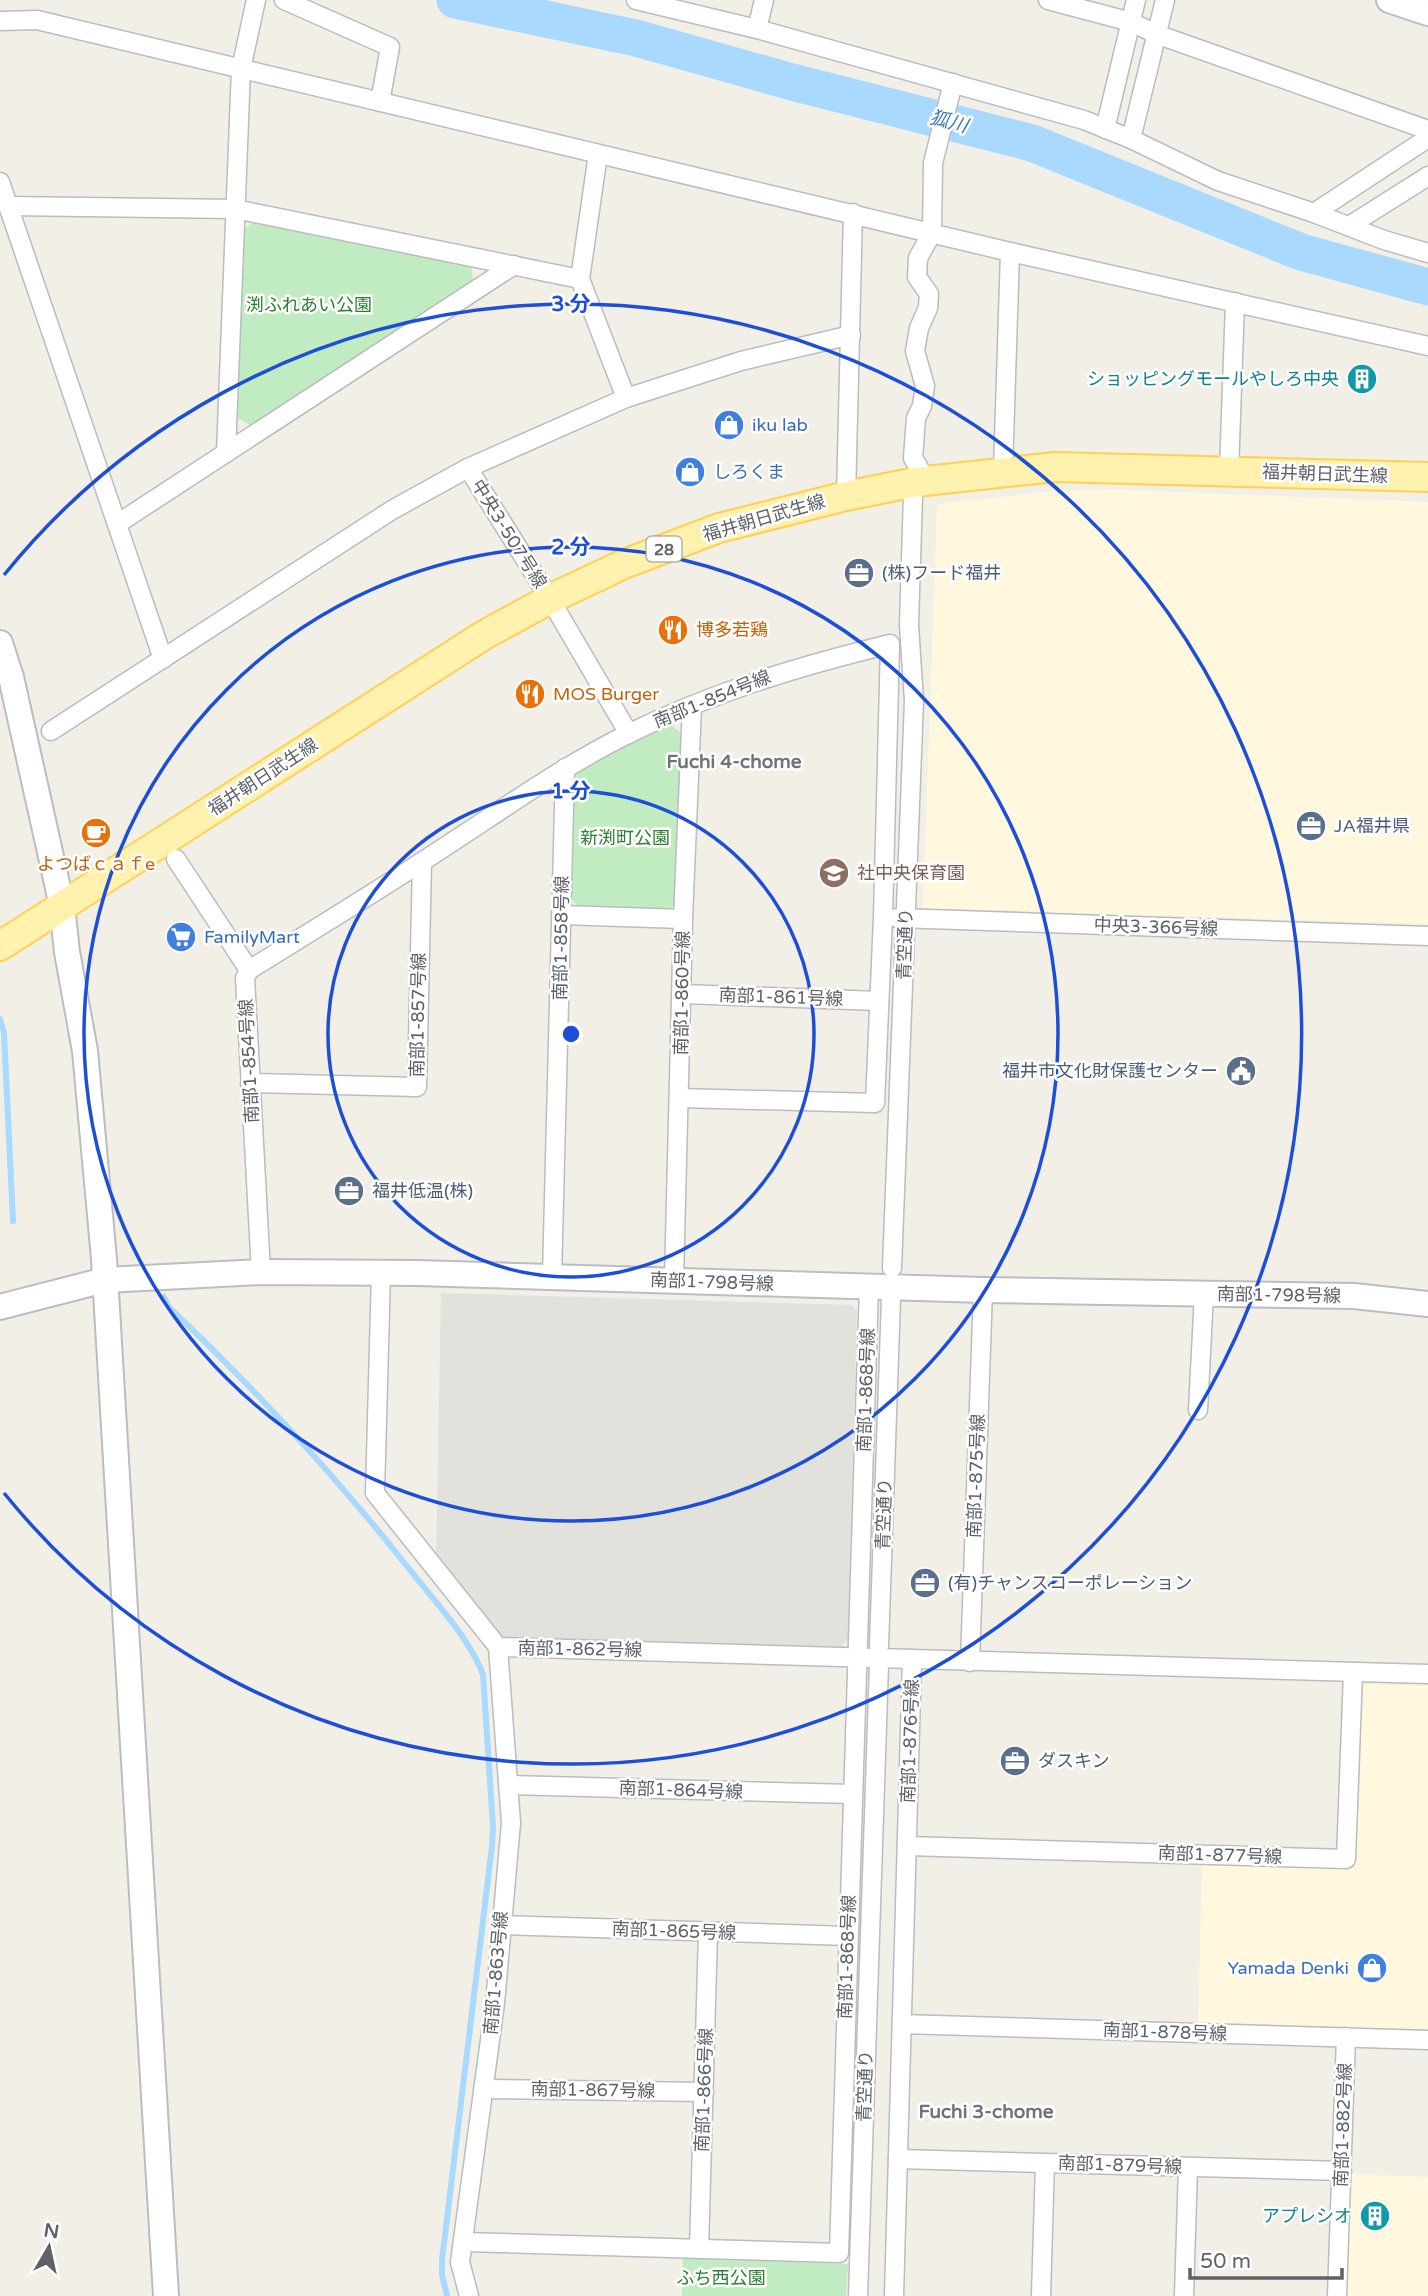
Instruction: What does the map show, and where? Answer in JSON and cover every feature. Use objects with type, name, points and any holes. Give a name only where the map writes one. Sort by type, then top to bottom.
[{"type":"main road","name":"福井朝日武生線","points":[[0,946],[484,635],[550,599],[624,564],[719,528],[846,496],[916,482],[1003,471],[1089,466],[1428,477]]},
{"type":"street","points":[[226,453],[241,69],[256,0]]},
{"type":"street","points":[[284,0],[390,47],[380,102]]},
{"type":"street","points":[[636,0],[757,29],[951,87],[1084,120],[1131,139],[1218,181],[1428,253]]},
{"type":"street","points":[[757,29],[764,0]]},
{"type":"street","points":[[1048,0],[1131,22],[1156,34],[1428,130]]},
{"type":"street","points":[[1105,129],[1136,0]]},
{"type":"street","points":[[1131,139],[1165,0]]},
{"type":"street","points":[[1389,0],[1420,7]]},
{"type":"street","points":[[0,20],[37,20],[1010,252],[1428,346]]},
{"type":"street","points":[[919,468],[914,458],[916,418],[922,406],[925,386],[915,351],[919,328],[928,308],[929,294],[916,277],[918,258],[932,233],[933,163],[951,87]]},
{"type":"street","points":[[1314,213],[1428,138]]},
{"type":"street","points":[[598,154],[580,279],[625,398]]},
{"type":"street","points":[[1349,226],[1428,176]]},
{"type":"street","points":[[0,182],[163,659]]},
{"type":"street","points":[[8,206],[235,209],[580,279]]},
{"type":"street","points":[[846,496],[853,213]]},
{"type":"street","points":[[1003,471],[1010,252]]},
{"type":"street","points":[[117,524],[514,265]]},
{"type":"street","points":[[1229,471],[1235,302]]},
{"type":"street","points":[[51,731],[392,510],[468,468],[625,398],[741,360],[851,335]]},
{"type":"street","name":"中央3-507号線","points":[[468,468],[550,599],[629,734]]},
{"type":"street","name":"青空通り","points":[[891,1268],[914,701],[909,625],[913,495]]},
{"type":"street","points":[[0,643],[62,906],[67,952],[85,1051],[105,1280],[166,2296]]},
{"type":"street","name":"南部1-854号線","points":[[261,1272],[245,978],[248,970],[422,862],[565,768],[629,734],[772,675],[890,644],[875,1103],[679,1098]]},
{"type":"street","name":"南部1-860号線","points":[[674,1280],[683,919],[692,706]]},
{"type":"street","name":"南部1-858号線","points":[[552,1277],[565,768]]},
{"type":"street","points":[[176,859],[248,970]]},
{"type":"street","name":"南部1-857号線","points":[[250,1083],[417,1087],[422,862]]},
{"type":"street","points":[[561,915],[683,919]]},
{"type":"street","name":"中央3-366号線","points":[[883,917],[1428,936]]},
{"type":"street","name":"南部1-861号線","points":[[682,994],[879,1000]]},
{"type":"street","name":"南部1-798号線","points":[[0,1307],[105,1280],[261,1272],[381,1272],[674,1280],[880,1292],[983,1290],[1354,1296],[1428,1304]]},
{"type":"street","name":"南部1-862号線","points":[[381,1272],[375,1493],[498,1647],[912,1659]]},
{"type":"street","name":"南部1-875号線","points":[[970,1662],[983,1290]]},
{"type":"street","name":"青空通り","points":[[879,1646],[880,1292]]},
{"type":"street","name":"南部1-868号線","points":[[464,2242],[839,2253],[852,1794],[880,1292]]},
{"type":"street","points":[[1198,1410],[1204,1294]]},
{"type":"street","name":"南部1-863号線","points":[[469,2296],[460,2262],[495,2003],[511,1823],[498,1647]]},
{"type":"street","name":"南部1-876号線","points":[[894,2296],[912,1659],[1428,1674]]},
{"type":"street","name":"青空通り","points":[[858,2296],[879,1665]]},
{"type":"street","name":"南部1-877号線","points":[[907,1846],[1346,1859],[1353,1673]]},
{"type":"street","name":"南部1-864号線","points":[[509,1785],[852,1794]]},
{"type":"street","name":"南部1-865号線","points":[[500,1925],[848,1936]]},
{"type":"street","name":"南部1-866号線","points":[[699,2249],[708,1932]]},
{"type":"street","name":"南部1-878号線","points":[[902,2024],[1428,2040]]},
{"type":"street","name":"南部1-882号線","points":[[1337,2296],[1346,2037]]},
{"type":"street","name":"南部1-867号線","points":[[483,2088],[704,2092]]},
{"type":"street","name":"南部1-879号線","points":[[898,2159],[1342,2171]]},
{"type":"street","points":[[1041,2296],[1045,2163]]},
{"type":"street","points":[[1184,2296],[1188,2167]]},
{"type":"shaded area","points":[[1099,489],[1428,502],[1428,924],[923,908],[937,504],[1053,491]]},
{"type":"shaded area","points":[[441,1293],[851,1305],[857,1310],[848,1639],[840,1647],[499,1637],[436,1555]]},
{"type":"shaded area","points":[[1368,1684],[1428,1686],[1428,2029],[1198,2022],[1202,1864],[1355,1868],[1361,1690]]},
{"type":"shaded area","points":[[1350,2174],[1428,2177],[1428,2296],[1347,2296]]},
{"type":"green space","name":"渕ふれあい公園","points":[[253,223],[471,266],[473,281],[250,425],[236,417],[243,229]]},
{"type":"green space","name":"新渕町公園","points":[[670,724],[682,734],[676,902],[670,910],[577,906],[570,897],[574,780],[578,771]]},
{"type":"green space","name":"ふち西公園","points":[[683,2258],[848,2264],[846,2296],[682,2296]]},
{"type":"waterway","name":"狐川","points":[[455,0],[636,38],[792,82],[1032,143],[1301,252],[1428,287]]},
{"type":"waterway","points":[[0,1019],[4,1033],[13,1221]]},
{"type":"waterway","points":[[164,1297],[169,1307],[264,1401],[382,1535],[450,1620],[483,1674],[492,1846],[442,2260],[447,2296]]},
{"type":"place","name":"ショッピングモールやしろ中央","points":[[1362,379]]},
{"type":"place","name":"iku lab","points":[[729,425]]},
{"type":"place","name":"しろくま","points":[[690,472]]},
{"type":"place","name":"(株)フード福井","points":[[859,573]]},
{"type":"place","name":"博多若鶏","points":[[673,630]]},
{"type":"place","name":"MOS Burger","points":[[530,694]]},
{"type":"place","name":"JA福井県","points":[[1311,826]]},
{"type":"place","name":"よつばｃａｆe","points":[[96,833]]},
{"type":"place","name":"社中央保育園","points":[[834,873]]},
{"type":"place","name":"FamilyMart","points":[[181,937]]},
{"type":"place","name":"福井市文化財保護センター","points":[[1241,1071]]},
{"type":"place","name":"福井低温(株)","points":[[349,1191]]},
{"type":"place","name":"(有)チャンスコーポレーション","points":[[925,1583]]},
{"type":"place","name":"ダスキン","points":[[1015,1761]]},
{"type":"place","name":"Yamada Denki","points":[[1372,1968]]},
{"type":"place","name":"アプレシオ","points":[[1375,2216]]},
{"type":"district","name":"Fuchi 4-chome","points":[[734,761]]},
{"type":"district","name":"Fuchi 3-chome","points":[[986,2111]]}]
